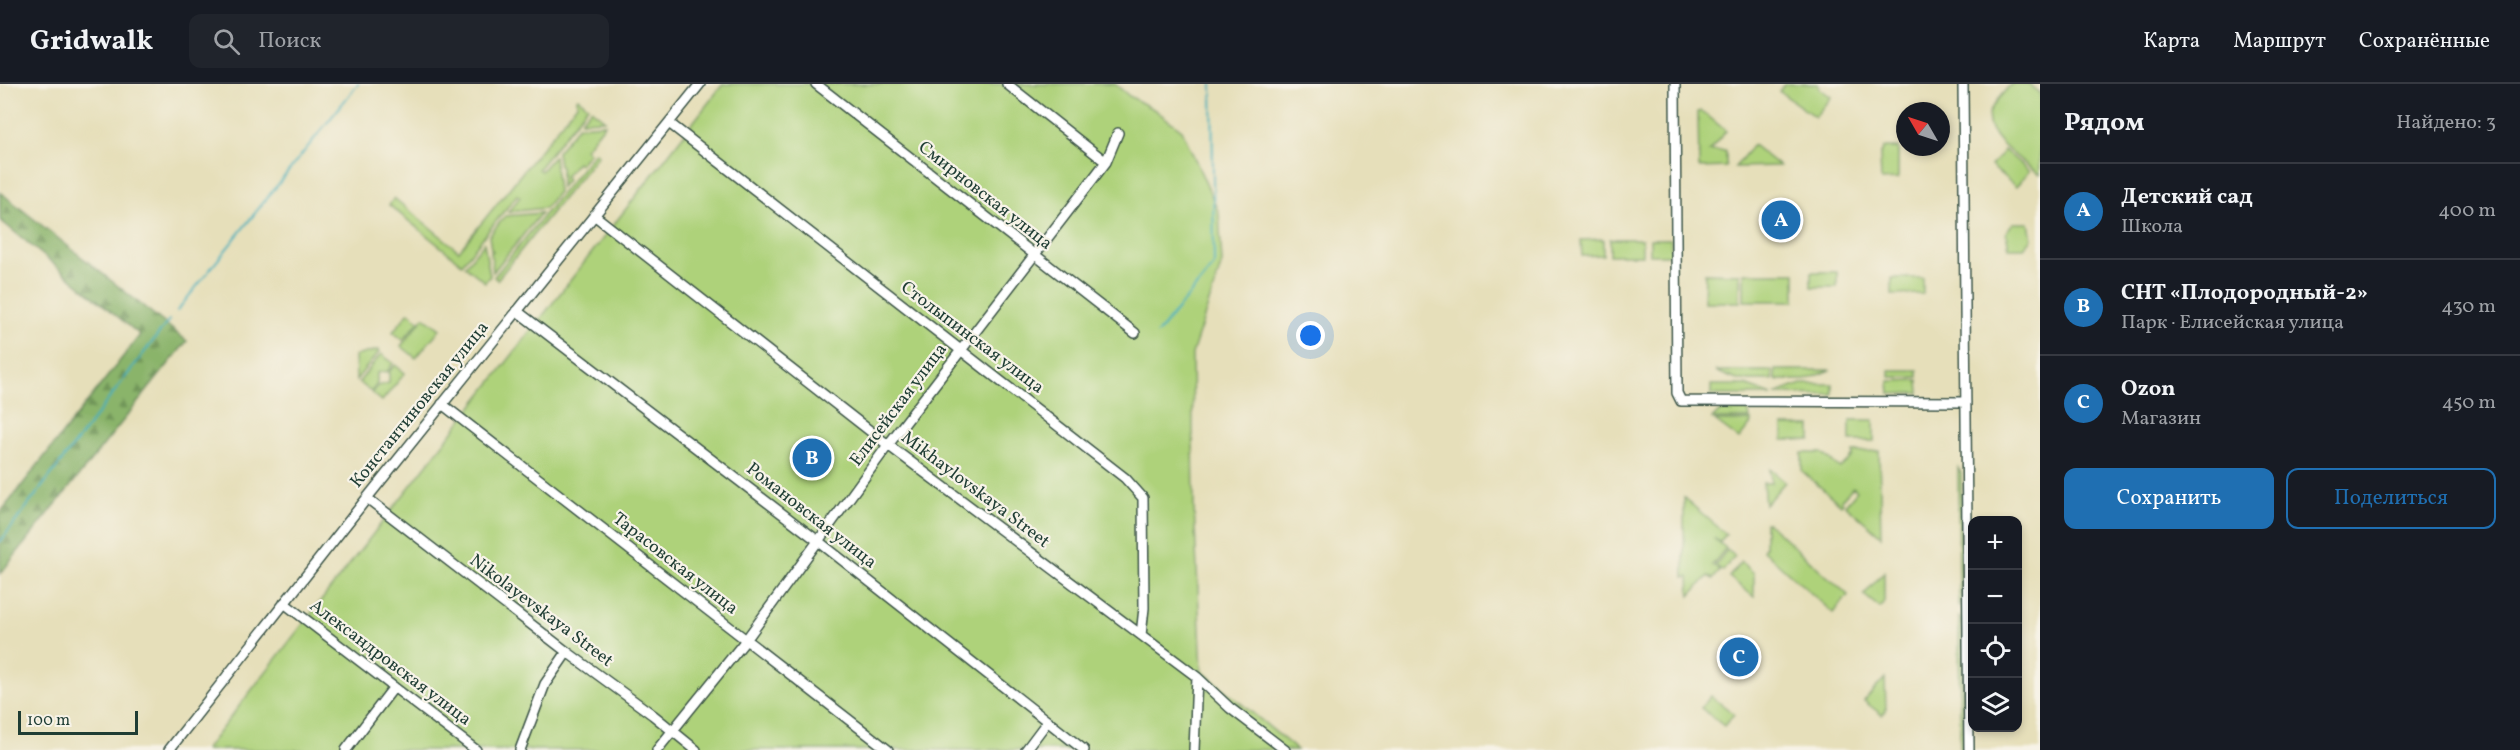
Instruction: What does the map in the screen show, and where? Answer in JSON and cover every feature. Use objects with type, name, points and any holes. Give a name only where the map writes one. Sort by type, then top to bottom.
[{"type":"street","name":"Константиновская улица","points":[[168,750],[442,404],[700,84]]},
{"type":"street","name":"Смирновская улица","points":[[816,84],[1135,333]]},
{"type":"street","points":[[1007,84],[1106,162]]},
{"type":"street","points":[[1675,84],[1677,397],[1685,402],[1966,402]]},
{"type":"street","points":[[1963,84],[1969,750]]},
{"type":"street","name":"Столыпинская улица","points":[[669,123],[961,351],[1054,420],[1125,478],[1143,498],[1144,608],[1142,635]]},
{"type":"street","name":"Елисейская улица","points":[[657,750],[746,640],[888,445],[1106,162],[1118,133]]},
{"type":"street","name":"Mikhaylovskaya Street","points":[[594,215],[888,445],[1197,677],[1230,708],[1285,750]]},
{"type":"street","name":"Романовская улица","points":[[517,311],[818,541],[1083,750]]},
{"type":"street","name":"Тарасовская улица","points":[[442,404],[888,750]]},
{"type":"street","name":"Nikolayevskaya Street","points":[[367,498],[696,750]]},
{"type":"street","name":"Александровская улица","points":[[284,603],[476,750]]},
{"type":"street","points":[[520,750],[545,684],[567,652]]},
{"type":"street","points":[[1194,750],[1197,677]]},
{"type":"street","points":[[346,750],[394,687]]},
{"type":"street","points":[[1026,750],[1047,722]]},
{"type":"green space","points":[[723,84],[1115,84],[1129,96],[1155,110],[1182,130],[1219,213],[1222,263],[1192,354],[1194,507],[1202,671],[1297,750],[205,750]]},
{"type":"green space","points":[[1785,84],[1818,84],[1819,88],[1831,97],[1815,117],[1779,91]]},
{"type":"green space","points":[[2011,84],[2029,84],[2040,93],[2040,175],[1998,140],[1989,123],[1989,114],[1993,106]]},
{"type":"green space","points":[[578,98],[588,106],[538,169],[541,171],[554,156],[558,192],[545,208],[508,212],[520,197],[517,195],[462,264],[389,205],[394,198],[459,251],[578,103],[576,100]]},
{"type":"green space","points":[[591,109],[605,120],[581,121]]},
{"type":"green space","points":[[1702,111],[1726,131],[1709,151],[1726,151],[1726,167],[1699,168],[1698,112]]},
{"type":"green space","points":[[605,124],[585,149],[589,153],[580,164],[577,162],[564,177],[567,180],[561,187],[561,166],[557,152],[578,126]]},
{"type":"green space","points":[[1753,145],[1779,166],[1735,167]]},
{"type":"green space","points":[[1884,148],[1896,148],[1898,179],[1881,180],[1880,154]]},
{"type":"green space","points":[[2004,150],[2029,171],[2016,187],[1991,166]]},
{"type":"green space","points":[[595,152],[598,155],[497,280],[494,277]]},
{"type":"green space","points":[[0,192],[187,341],[0,574],[0,513],[140,335],[0,220]]},
{"type":"green space","points":[[541,213],[493,272],[491,252],[493,251],[489,236],[505,216]]},
{"type":"green space","points":[[2013,223],[2029,223],[2032,239],[2024,248],[2009,248],[2006,232]]},
{"type":"green space","points":[[1603,239],[1603,255],[1582,256],[1581,240]]},
{"type":"green space","points":[[1610,239],[1642,239],[1642,255],[1610,255]]},
{"type":"green space","points":[[1650,239],[1671,239],[1671,255],[1650,255]]},
{"type":"green space","points":[[484,243],[490,276],[485,282],[465,266]]},
{"type":"green space","points":[[1811,272],[1837,272],[1837,287],[1811,287]]},
{"type":"green space","points":[[1705,273],[1740,274],[1740,302],[1704,302]]},
{"type":"green space","points":[[1744,273],[1795,273],[1795,301],[1744,301]]},
{"type":"green space","points":[[1892,278],[1923,278],[1923,294],[1892,295]]},
{"type":"green space","points":[[409,312],[419,321],[403,340],[393,332]]},
{"type":"green space","points":[[424,317],[440,329],[416,358],[401,346]]},
{"type":"green space","points":[[378,350],[379,352],[356,380],[355,356]]},
{"type":"green space","points":[[381,354],[393,363],[388,371],[377,373],[377,384],[371,392],[359,382]]},
{"type":"green space","points":[[395,365],[405,373],[382,401],[372,393],[378,386],[389,383],[389,372]]},
{"type":"green space","points":[[1775,370],[1831,370],[1806,380],[1775,380]]},
{"type":"green space","points":[[1890,370],[1918,370],[1918,377],[1890,377]]},
{"type":"green space","points":[[1715,371],[1772,371],[1772,380],[1737,380]]},
{"type":"green space","points":[[1918,380],[1919,393],[1890,394],[1889,381]]},
{"type":"green space","points":[[1801,384],[1833,384],[1833,395],[1775,394]]},
{"type":"green space","points":[[1711,385],[1745,385],[1772,395],[1711,395]]},
{"type":"green space","points":[[1722,409],[1746,410],[1749,412],[1750,419],[1712,419]]},
{"type":"green space","points":[[1850,420],[1874,420],[1874,441],[1850,441]]},
{"type":"green space","points":[[1715,421],[1751,421],[1751,424],[1739,439]]},
{"type":"green space","points":[[1783,426],[1811,426],[1811,440],[1783,440]]},
{"type":"green space","points":[[1879,451],[1881,536],[1845,505],[1857,491],[1853,487],[1841,500],[1843,503],[1841,505],[1802,471],[1802,453],[1822,453],[1840,468],[1853,456],[1853,452]]},
{"type":"green space","points":[[1958,468],[1961,473],[1962,603],[1959,607]]},
{"type":"green space","points":[[1770,469],[1785,482],[1765,505],[1763,483],[1771,483]]},
{"type":"green space","points":[[1684,498],[1726,534],[1720,542],[1713,538],[1726,548],[1712,565],[1720,571],[1713,579],[1708,576],[1690,596],[1689,577],[1684,577]]},
{"type":"green space","points":[[1765,523],[1768,523],[1848,595],[1833,613],[1763,550]]},
{"type":"green space","points":[[1727,550],[1735,556],[1723,571],[1715,565]]},
{"type":"green space","points":[[1741,562],[1754,573],[1754,597],[1729,577]]},
{"type":"green space","points":[[1884,572],[1884,604],[1880,608],[1864,595]]},
{"type":"green space","points":[[1959,617],[1962,620],[1964,750],[1960,750]]},
{"type":"green space","points":[[1885,678],[1886,711],[1882,715],[1864,701]]},
{"type":"green space","points":[[1711,696],[1734,714],[1724,726],[1701,708]]},
{"type":"waterway","points":[[177,311],[358,84]]},
{"type":"waterway","points":[[1157,334],[1214,265],[1212,84]]},
{"type":"waterway","points":[[0,542],[169,320]]},
{"type":"place","name":"Детский сад","points":[[1781,220]]},
{"type":"place","name":"СНТ «Плодородный-2»","points":[[812,458]]},
{"type":"place","name":"Ozon","points":[[1739,657]]}]
